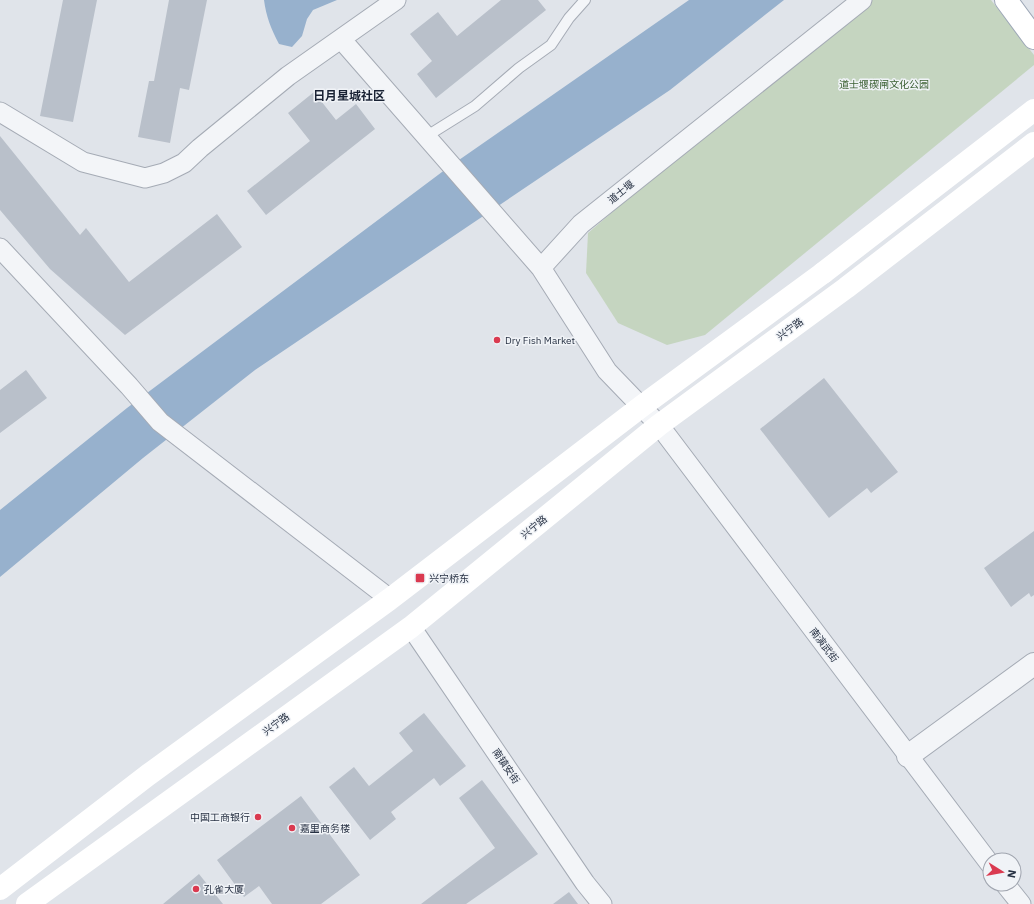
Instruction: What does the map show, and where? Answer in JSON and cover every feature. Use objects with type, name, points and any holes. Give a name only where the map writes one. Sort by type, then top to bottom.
[{"type":"main road","points":[[1006,0],[1034,38]]},
{"type":"main road","points":[[0,889],[154,770],[390,599],[642,406],[823,273],[1034,110]]},
{"type":"main road","name":"兴宁路","points":[[27,904],[411,627],[659,425],[846,288],[1034,143]]},
{"type":"street","points":[[0,112],[83,162],[145,178],[164,173],[184,163],[200,148],[288,76],[396,0]]},
{"type":"street","name":"道士堰","points":[[541,268],[581,224],[862,0]]},
{"type":"street","points":[[341,38],[541,268],[607,371],[659,425]]},
{"type":"street","points":[[0,248],[130,386],[160,422],[390,599]]},
{"type":"street","name":"南演武街","points":[[659,425],[982,853]]},
{"type":"street","name":"南镇安街","points":[[411,627],[581,876],[602,904]]},
{"type":"street","points":[[908,756],[1034,664]]},
{"type":"street","points":[[1012,892],[1021,904]]},
{"type":"lane","points":[[427,136],[475,106],[519,68],[551,45],[569,18],[585,0]]},
{"type":"green space","name":"道士堰碶闸文化公园","points":[[859,0],[991,0],[1034,55],[1034,65],[705,335],[667,345],[618,323],[586,273],[588,233]]},
{"type":"water","points":[[264,0],[337,0],[313,10],[307,19],[302,36],[292,47],[279,44],[269,22]]},
{"type":"water","points":[[689,0],[784,0],[670,90],[255,370],[143,458],[0,577],[0,510],[127,408],[446,169]]},
{"type":"building","points":[[63,0],[97,0],[73,122],[40,116]]},
{"type":"building","points":[[169,0],[207,0],[189,90],[180,88],[170,143],[138,137],[149,81],[154,81]]},
{"type":"building","points":[[501,0],[538,0],[546,10],[436,98],[417,74],[432,61],[410,34],[438,12],[457,36]]},
{"type":"building","points":[[314,92],[336,120],[356,104],[375,129],[266,215],[247,191],[310,141],[288,113]]},
{"type":"building","points":[[0,136],[80,235],[86,228],[129,282],[217,214],[242,247],[125,335],[50,269],[0,210]]},
{"type":"building","points":[[26,370],[47,398],[0,433],[0,390]]},
{"type":"building","points":[[824,378],[898,472],[871,493],[867,488],[829,518],[760,429]]},
{"type":"building","points":[[1034,531],[1034,595],[1031,597],[1029,593],[1011,607],[984,568]]},
{"type":"building","points":[[424,713],[466,766],[440,786],[434,778],[391,812],[396,819],[370,840],[329,787],[354,767],[369,786],[413,751],[399,733]]},
{"type":"building","points":[[482,780],[538,854],[466,904],[421,904],[495,848],[459,798]]},
{"type":"building","name":"嘉里商务楼","points":[[301,796],[360,875],[321,904],[272,904],[259,886],[244,897],[217,860]]},
{"type":"building","name":"孔雀大厦","points":[[199,874],[223,904],[163,904]]},
{"type":"building","points":[[569,892],[578,904],[553,904]]},
{"type":"place","name":"Dry Fish Market","points":[[497,340]]},
{"type":"place","name":"兴宁桥东","points":[[420,578]]},
{"type":"place","name":"中国工商银行","points":[[258,817]]},
{"type":"place","name":"嘉里商务楼","points":[[292,828]]},
{"type":"place","name":"孔雀大厦","points":[[196,889]]},
{"type":"district","name":"日月星城社区","points":[[349,95]]}]
